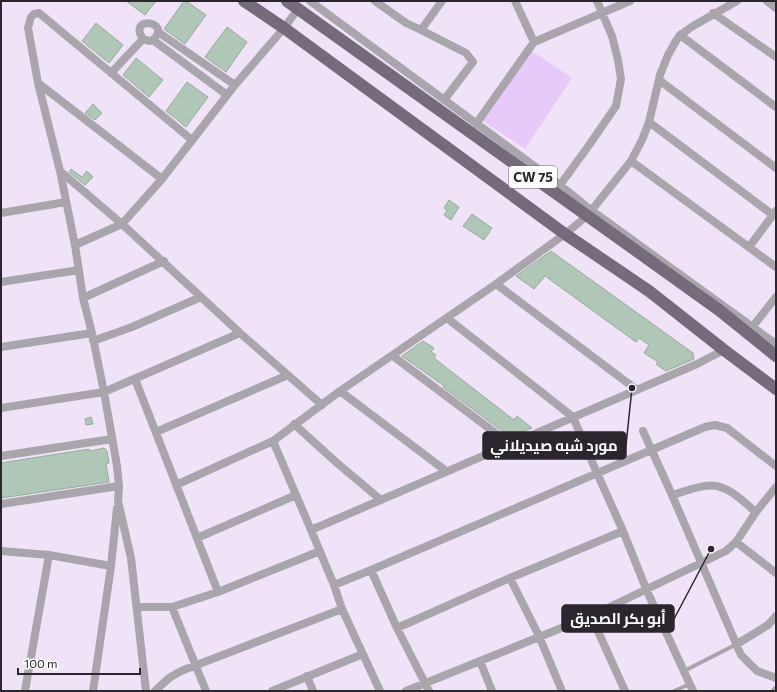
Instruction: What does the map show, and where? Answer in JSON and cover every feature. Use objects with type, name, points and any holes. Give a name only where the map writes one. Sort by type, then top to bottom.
[{"type":"main road","name":"CW 75","points":[[287,1],[589,213],[719,310],[750,330],[776,356]]},
{"type":"main road","name":"CW 75","points":[[252,3],[565,234]]},
{"type":"main road","points":[[565,234],[649,291],[776,389]]},
{"type":"street","points":[[310,1],[560,185],[589,213]]},
{"type":"street","points":[[375,1],[406,23],[466,53],[473,62],[444,100]]},
{"type":"street","points":[[421,30],[442,1]]},
{"type":"street","points":[[514,1],[534,42]]},
{"type":"street","points":[[560,185],[616,106],[621,79],[618,60],[612,36],[597,1]]},
{"type":"street","points":[[476,124],[534,42],[630,1]]},
{"type":"street","points":[[176,485],[273,441],[340,391],[393,356],[565,234],[589,213],[631,161],[649,122],[659,80],[668,55],[680,35],[713,13],[737,1]]},
{"type":"street","points":[[767,1],[776,8]]},
{"type":"street","points":[[75,245],[122,224],[162,179],[235,85],[284,28],[298,9]]},
{"type":"street","points":[[713,13],[776,57]]},
{"type":"street","points":[[93,691],[111,566],[119,486],[104,392],[92,332],[83,298],[75,245],[60,171],[38,83],[28,28],[31,17],[34,14],[39,14],[45,18],[192,140]]},
{"type":"street","points":[[143,40],[140,31],[141,27],[145,23],[149,22],[154,24],[157,27],[158,32],[235,85]]},
{"type":"street","points":[[143,40],[153,40],[157,36],[158,32]]},
{"type":"street","points":[[680,35],[776,107]]},
{"type":"street","points":[[111,73],[143,40]]},
{"type":"street","points":[[153,40],[227,95]]},
{"type":"street","points":[[659,80],[776,168]]},
{"type":"street","points":[[38,83],[162,179]]},
{"type":"street","points":[[649,122],[774,213],[749,246]]},
{"type":"street","points":[[631,161],[776,267]]},
{"type":"street","points":[[60,171],[164,261],[240,333],[322,405]]},
{"type":"street","points":[[1,213],[66,202]]},
{"type":"street","points":[[83,298],[164,261]]},
{"type":"street","points":[[1,282],[79,270]]},
{"type":"street","points":[[496,284],[637,390]]},
{"type":"street","points":[[93,341],[132,327],[201,297]]},
{"type":"street","points":[[776,297],[750,330],[776,344]]},
{"type":"street","points":[[447,318],[573,417],[623,531],[647,591],[691,688]]},
{"type":"street","points":[[1,347],[92,332]]},
{"type":"street","points":[[1,408],[104,392],[240,333]]},
{"type":"street","points":[[311,530],[697,364],[724,350]]},
{"type":"street","points":[[393,356],[510,444]]},
{"type":"street","points":[[156,432],[288,375]]},
{"type":"street","points":[[136,379],[218,592]]},
{"type":"street","points":[[340,391],[446,471]]},
{"type":"street","points":[[294,424],[381,500]]},
{"type":"street","points":[[334,585],[705,427],[721,426],[734,433],[776,466]]},
{"type":"street","points":[[642,431],[672,495],[741,655],[757,671],[776,678]]},
{"type":"street","points":[[1,456],[112,439]]},
{"type":"street","points":[[273,441],[334,585],[342,608],[380,691]]},
{"type":"street","points":[[1,504],[119,486]]},
{"type":"street","points":[[672,495],[703,486],[714,486],[731,492],[756,512]]},
{"type":"street","points":[[406,691],[591,616],[647,591],[726,552],[736,542],[756,512],[776,487]]},
{"type":"street","points":[[197,538],[296,495]]},
{"type":"street","points":[[118,501],[131,558],[146,691]]},
{"type":"street","points":[[397,628],[510,578],[623,531]]},
{"type":"street","points":[[736,542],[776,574]]},
{"type":"street","points":[[1,551],[49,555],[111,566]]},
{"type":"street","points":[[137,607],[172,607],[218,592],[320,552]]},
{"type":"street","points":[[25,691],[49,555]]},
{"type":"street","points":[[371,570],[397,628],[429,691]]},
{"type":"street","points":[[510,578],[539,636],[562,691]]},
{"type":"street","points":[[172,607],[206,691]]},
{"type":"street","points":[[156,691],[168,678],[181,671],[342,608]]},
{"type":"street","points":[[591,616],[625,691]]},
{"type":"street","points":[[737,644],[768,625],[776,616]]},
{"type":"street","points":[[272,691],[363,654]]},
{"type":"street","points":[[480,661],[492,691]]},
{"type":"street","points":[[307,676],[313,691]]},
{"type":"lane","points":[[684,671],[737,644]]},
{"type":"lane","points":[[674,691],[691,688]]},
{"type":"shaded area","points":[[532,51],[572,78],[525,149],[482,120]]},
{"type":"building","points":[[126,1],[156,1],[145,15]]},
{"type":"building","points":[[184,1],[206,15],[185,44],[164,29]]},
{"type":"building","points":[[96,23],[123,45],[109,63],[82,41]]},
{"type":"building","points":[[227,27],[247,42],[226,72],[205,57]]},
{"type":"building","points":[[136,58],[163,80],[149,97],[123,75]]},
{"type":"building","points":[[187,82],[208,97],[186,127],[166,111]]},
{"type":"building","points":[[93,104],[102,113],[95,120],[85,113]]},
{"type":"building","points":[[71,169],[82,177],[87,171],[93,177],[85,185],[69,172]]},
{"type":"building","points":[[449,200],[459,207],[451,220],[444,215],[447,210],[444,208]]},
{"type":"building","points":[[472,214],[492,228],[484,240],[463,226]]},
{"type":"building","points":[[551,251],[693,353],[694,359],[666,371],[656,364],[658,362],[644,353],[649,345],[639,338],[636,342],[545,276],[534,289],[516,276]]},
{"type":"building","points":[[423,341],[434,348],[431,352],[436,355],[434,358],[514,420],[517,416],[532,428],[510,437],[402,356]]},
{"type":"building","points":[[91,417],[93,424],[86,425],[85,419]]},
{"type":"building","points":[[104,448],[107,451],[109,463],[106,464],[109,482],[1,498],[1,463]]},
{"type":"place","name":"مورد شبه صيديلاني","points":[[632,388]]},
{"type":"place","name":"أبو بكر الصديق","points":[[711,549]]}]
